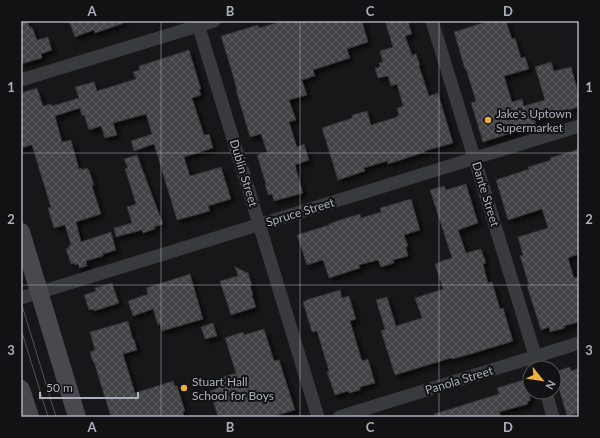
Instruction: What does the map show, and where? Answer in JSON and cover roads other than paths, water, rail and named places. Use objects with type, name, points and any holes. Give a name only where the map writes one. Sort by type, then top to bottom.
[{"type":"main road","points":[[21,232],[77,417]]},
{"type":"main road","points":[[21,389],[30,417]]},
{"type":"street","points":[[21,80],[198,23],[214,21]]},
{"type":"street","name":"Dante Street","points":[[432,21],[536,360]]},
{"type":"street","name":"Dublin Street","points":[[198,23],[318,417]]},
{"type":"street","name":"Spruce Street","points":[[21,298],[579,126]]},
{"type":"street","name":"Panola Street","points":[[541,360],[579,343]]},
{"type":"street","name":"Panola Street","points":[[339,417],[522,366]]},
{"type":"street","points":[[548,400],[553,417]]},
{"type":"tram line","points":[[21,302],[56,417]]},
{"type":"tram line","points":[[21,329],[48,417]]},
{"type":"place","name":"Jake's Uptown Supermarket","points":[[488,120]]},
{"type":"place","name":"Stuart Hall School for Boys","points":[[184,388]]}]
